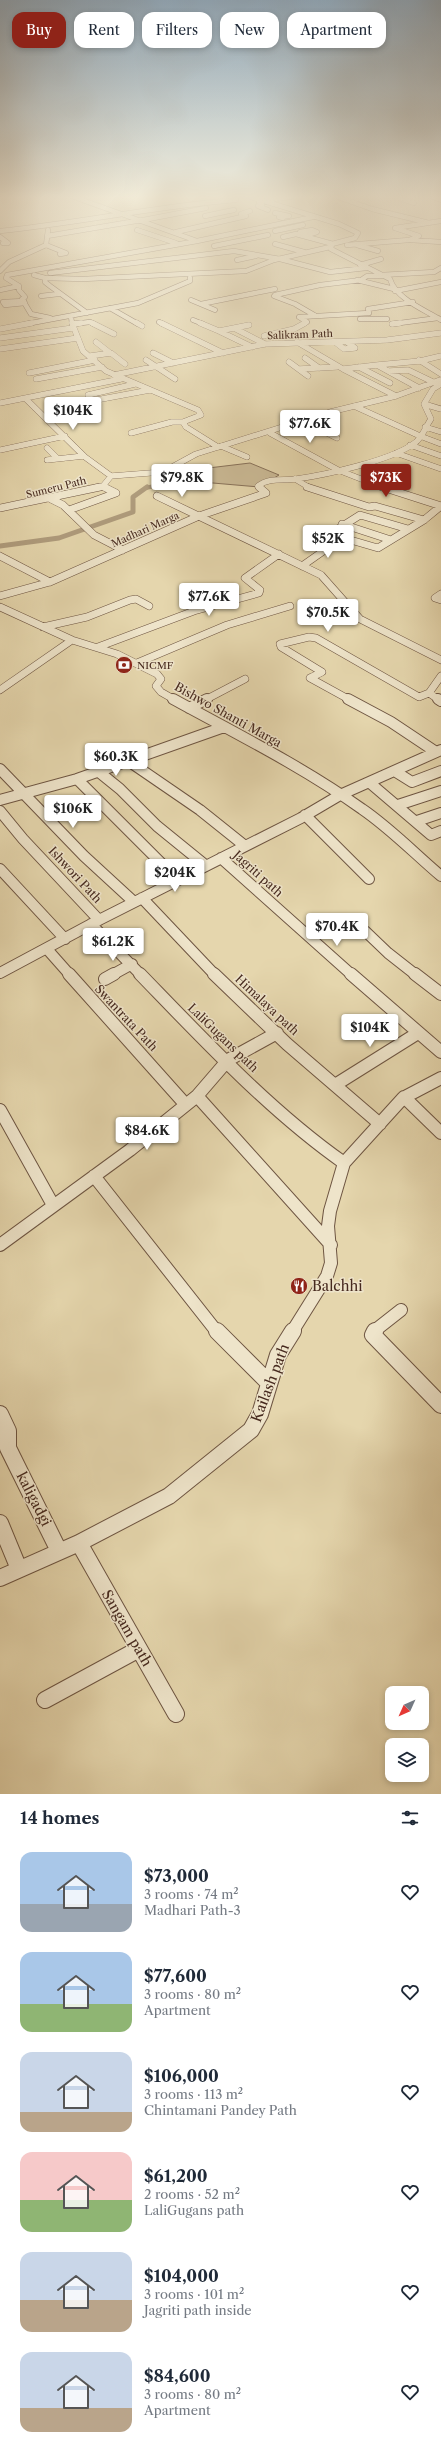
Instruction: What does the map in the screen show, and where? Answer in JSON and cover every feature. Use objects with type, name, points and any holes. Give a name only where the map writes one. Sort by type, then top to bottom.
[{"type":"street","points":[[10,281],[19,286],[19,290],[25,297],[22,299],[34,316],[50,318]]},
{"type":"street","points":[[45,281],[73,306],[86,313]]},
{"type":"street","points":[[0,329],[50,318],[71,316],[115,308],[114,306],[138,303],[178,287],[189,281]]},
{"type":"street","points":[[256,293],[265,296],[275,295],[320,285],[352,281]]},
{"type":"street","points":[[360,281],[395,290],[439,319]]},
{"type":"street","points":[[391,281],[395,290]]},
{"type":"street","points":[[395,290],[441,282]]},
{"type":"street","points":[[0,290],[19,286]]},
{"type":"street","points":[[201,304],[275,289]]},
{"type":"street","points":[[41,296],[58,294]]},
{"type":"street","points":[[275,295],[314,316]]},
{"type":"street","points":[[205,297],[223,304]]},
{"type":"street","points":[[191,300],[215,310]]},
{"type":"street","points":[[1,301],[5,305],[24,302]]},
{"type":"street","points":[[369,313],[368,309],[413,302]]},
{"type":"street","points":[[110,308],[142,326]]},
{"type":"street","points":[[307,322],[299,317],[369,313],[375,319]]},
{"type":"street","points":[[71,316],[73,326],[83,351],[102,367],[121,379],[198,410],[201,415],[183,422],[172,422],[131,433]]},
{"type":"street","points":[[264,336],[294,329],[307,322],[375,319],[389,321],[414,321],[439,319]]},
{"type":"street","points":[[193,320],[252,347]]},
{"type":"street","points":[[219,331],[248,326],[238,321]]},
{"type":"street","points":[[389,321],[398,328]]},
{"type":"street","points":[[414,321],[438,334]]},
{"type":"street","points":[[0,337],[90,322],[114,334]]},
{"type":"street","points":[[159,322],[223,353]]},
{"type":"street","points":[[234,328],[265,344]]},
{"type":"street","points":[[380,333],[387,340]]},
{"type":"street","points":[[404,333],[411,337]]},
{"type":"street","name":"Salikram Path","points":[[114,375],[265,344],[387,340],[438,334]]},
{"type":"street","points":[[0,350],[78,338]]},
{"type":"street","points":[[96,342],[125,364]]},
{"type":"street","points":[[297,342],[337,367],[396,396]]},
{"type":"street","points":[[335,342],[344,349],[362,348]]},
{"type":"street","points":[[347,342],[355,348]]},
{"type":"street","points":[[368,347],[380,346]]},
{"type":"street","points":[[29,373],[110,353]]},
{"type":"street","points":[[153,353],[173,363]]},
{"type":"street","points":[[432,359],[421,354],[412,356],[441,374]]},
{"type":"street","points":[[343,369],[420,361],[441,356]]},
{"type":"street","points":[[305,358],[318,368]]},
{"type":"street","points":[[146,360],[175,379]]},
{"type":"street","points":[[289,362],[308,376]]},
{"type":"street","points":[[377,365],[419,388]]},
{"type":"street","points":[[36,379],[102,367]]},
{"type":"street","points":[[300,370],[337,367]]},
{"type":"street","points":[[359,367],[390,383]]},
{"type":"street","points":[[24,368],[45,386]]},
{"type":"street","points":[[389,371],[408,370],[433,382]]},
{"type":"street","points":[[0,403],[121,379]]},
{"type":"street","points":[[375,387],[403,380]]},
{"type":"street","points":[[26,398],[84,456],[111,476],[163,472],[196,454],[219,446],[270,433],[354,406],[396,396],[441,380]]},
{"type":"street","points":[[88,395],[135,384]]},
{"type":"street","points":[[441,384],[433,389],[424,404],[441,409]]},
{"type":"street","points":[[48,409],[150,390]]},
{"type":"street","name":"Madhari Marga","points":[[0,596],[50,582],[199,516],[266,493],[258,486],[266,480],[295,479],[338,470],[396,453],[410,446],[420,436],[431,419],[424,404]]},
{"type":"street","points":[[354,406],[405,431],[441,444]]},
{"type":"street","points":[[183,422],[186,427],[219,446],[247,457]]},
{"type":"street","points":[[305,422],[337,438]]},
{"type":"street","points":[[425,427],[441,432]]},
{"type":"street","points":[[270,433],[338,470],[406,496],[441,506]]},
{"type":"street","points":[[0,450],[65,436]]},
{"type":"street","points":[[410,446],[441,456]]},
{"type":"street","points":[[414,459],[441,447]]},
{"type":"street","points":[[47,448],[57,458]]},
{"type":"street","points":[[396,453],[441,470]]},
{"type":"street","points":[[47,460],[84,456]]},
{"type":"street","name":"Sumeru Path","points":[[0,508],[51,499],[76,491],[103,486],[111,476]]},
{"type":"street","points":[[295,479],[305,486],[370,507],[374,506],[424,520]]},
{"type":"street","points":[[69,510],[116,493],[103,486]]},
{"type":"street","points":[[157,496],[279,554],[325,579],[350,610],[371,626],[441,660]]},
{"type":"street","points":[[51,499],[69,510],[94,535],[123,550]]},
{"type":"street","points":[[408,529],[360,515],[342,524],[330,533],[378,548],[424,520],[441,506]]},
{"type":"street","points":[[342,524],[391,540]]},
{"type":"street","points":[[302,566],[342,538]]},
{"type":"street","points":[[98,647],[194,611],[259,593],[260,590],[245,578],[279,554]]},
{"type":"street","points":[[0,556],[50,582]]},
{"type":"street","points":[[441,594],[435,598],[441,600]]},
{"type":"street","points":[[43,627],[87,617],[130,600],[136,599],[150,606]]},
{"type":"street","points":[[137,663],[227,625],[290,606]]},
{"type":"street","name":"Bishwo Shanti Marga","points":[[2,610],[72,640],[98,647],[137,663],[161,679],[156,686],[157,690],[299,768],[364,810],[441,876]]},
{"type":"street","points":[[439,751],[391,722],[310,678],[322,672],[279,646],[309,637],[316,638],[416,697],[422,697],[429,693],[441,676]]},
{"type":"street","points":[[0,690],[72,640]]},
{"type":"street","points":[[189,708],[245,679]]},
{"type":"street","points":[[429,693],[441,701]]},
{"type":"street","points":[[0,800],[77,780],[224,727]]},
{"type":"street","points":[[0,973],[180,878],[246,846],[340,795],[396,772],[439,751]]},
{"type":"street","points":[[130,762],[200,810],[246,846]]},
{"type":"street","name":"Himalaya path","points":[[0,768],[84,856],[138,900],[277,1033],[334,1085],[380,1124]]},
{"type":"street","points":[[396,772],[412,782],[441,771]]},
{"type":"street","points":[[100,772],[120,789],[157,826],[206,865]]},
{"type":"street","points":[[77,780],[165,867],[180,878]]},
{"type":"street","points":[[370,783],[417,821],[431,835],[441,831]]},
{"type":"street","points":[[398,805],[441,791]]},
{"type":"street","name":"Ishwori Path","points":[[0,811],[95,922]]},
{"type":"street","points":[[417,821],[441,813]]},
{"type":"street","points":[[305,815],[369,879]]},
{"type":"street","name":"Jagriti path","points":[[221,858],[441,1052]]},
{"type":"street","points":[[0,869],[65,939]]},
{"type":"street","name":"LaliGugans path","points":[[95,922],[172,1007],[313,1141],[344,1163]]},
{"type":"street","points":[[364,931],[388,953],[441,994]]},
{"type":"street","name":"Swantrata Path","points":[[47,949],[186,1105]]},
{"type":"street","points":[[105,979],[132,964]]},
{"type":"street","points":[[0,1245],[94,1176],[186,1105],[197,1096],[228,1060],[277,1033]]},
{"type":"street","points":[[334,1085],[418,1033]]},
{"type":"street","name":"Kailash path","points":[[0,1578],[79,1543],[169,1496],[251,1430],[257,1420],[278,1355],[327,1276],[331,1263],[332,1245],[328,1226],[330,1211],[344,1163],[404,1097],[441,1078]]},
{"type":"street","points":[[197,1096],[332,1245]]},
{"type":"street","points":[[404,1097],[441,1133]]},
{"type":"street","points":[[0,1110],[53,1205]]},
{"type":"street","points":[[94,1176],[220,1335],[269,1384]]},
{"type":"street","points":[[401,1310],[373,1332],[373,1335],[441,1405]]},
{"type":"street","points":[[0,1414],[8,1431],[4,1451]]},
{"type":"street","name":"kaligadgi","points":[[4,1451],[46,1522],[59,1551]]},
{"type":"street","points":[[0,1523],[19,1569]]},
{"type":"street","name":"Sangam path","points":[[79,1543],[176,1714]]},
{"type":"street","points":[[45,1700],[139,1649]]},
{"type":"shaded area","points":[[250,463],[279,475],[259,487],[178,480],[175,472]]},
{"type":"waterway","points":[[146,488],[178,480]]},
{"type":"waterway","points":[[0,546],[59,538],[133,512],[133,497],[147,487]]},
{"type":"place","name":"NICMF","points":[[124,665]]},
{"type":"place","name":"Balchhi","points":[[299,1286]]}]
